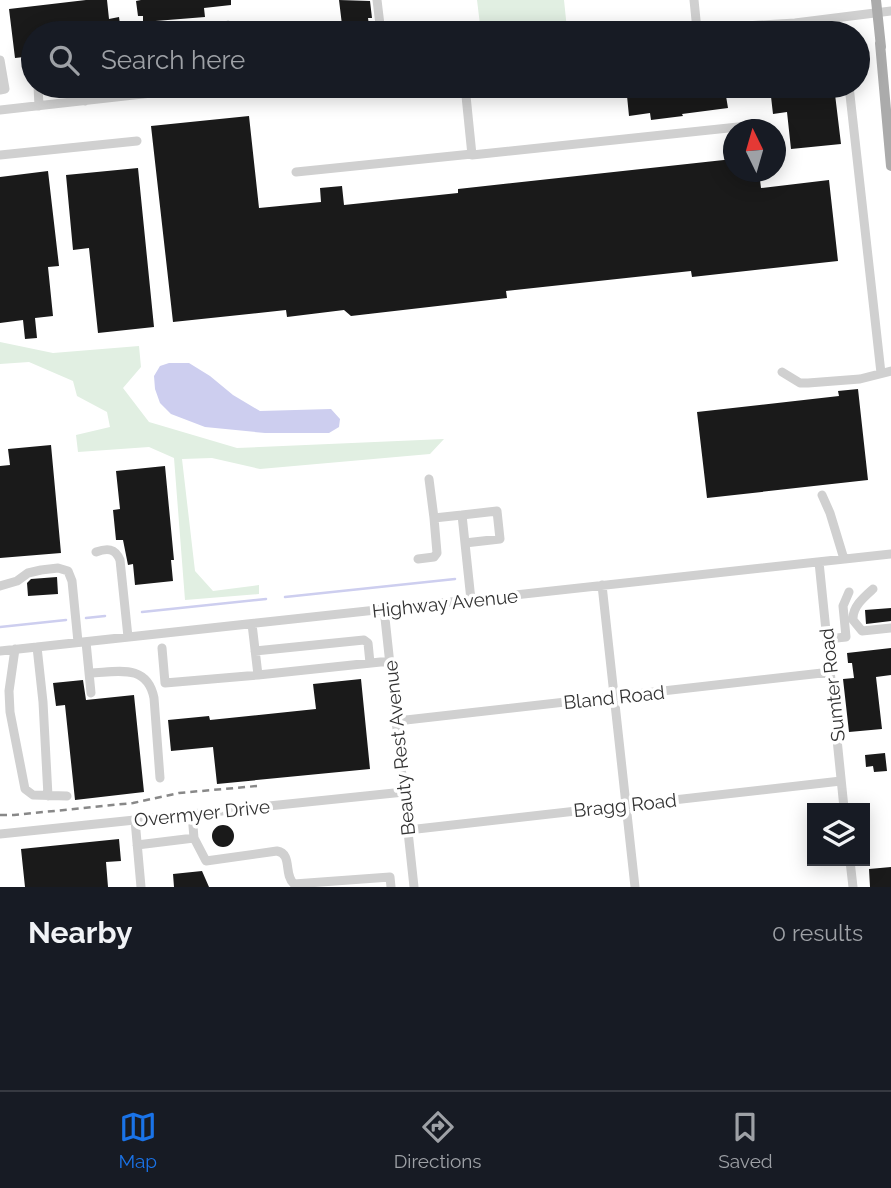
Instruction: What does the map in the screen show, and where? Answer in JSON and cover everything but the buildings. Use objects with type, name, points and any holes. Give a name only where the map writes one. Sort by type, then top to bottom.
[{"type":"main road","points":[[876,0],[891,166]]},
{"type":"main road","points":[[880,43],[891,76]]},
{"type":"street","points":[[377,0],[380,21]]},
{"type":"street","points":[[694,0],[696,21]]},
{"type":"street","points":[[813,21],[891,11]]},
{"type":"street","points":[[0,60],[5,89],[0,90]]},
{"type":"street","points":[[39,98],[39,106]]},
{"type":"street","points":[[0,110],[98,98]]},
{"type":"street","points":[[466,98],[472,154]]},
{"type":"street","points":[[782,372],[800,383],[808,383],[860,379],[886,372],[851,98]]},
{"type":"street","points":[[296,172],[723,128]]},
{"type":"street","points":[[0,155],[137,141]]},
{"type":"street","points":[[418,559],[434,557],[437,552],[429,479]]},
{"type":"street","points":[[822,495],[844,559]]},
{"type":"street","points":[[434,518],[497,511],[500,539],[465,542]]},
{"type":"street","points":[[462,515],[471,600]]},
{"type":"street","points":[[96,552],[111,549],[118,554],[128,637]]},
{"type":"street","name":"Highway Avenue","points":[[0,651],[891,554]]},
{"type":"street","name":"Sumter Road","points":[[819,562],[843,803]]},
{"type":"street","points":[[0,586],[41,570],[58,568],[68,571],[90,673],[91,692]]},
{"type":"street","points":[[602,585],[635,887]]},
{"type":"street","points":[[873,589],[854,611],[853,620],[862,631],[891,628]]},
{"type":"street","points":[[827,639],[846,637],[843,606],[849,592]]},
{"type":"street","name":"Beauty Rest Avenue","points":[[384,609],[414,887]]},
{"type":"street","points":[[252,624],[258,675]]},
{"type":"street","points":[[255,651],[364,640],[368,643],[370,663]]},
{"type":"street","points":[[37,647],[48,796]]},
{"type":"street","points":[[162,648],[165,683],[390,661]]},
{"type":"street","points":[[15,649],[9,691],[10,712],[24,785],[33,795],[67,796]]},
{"type":"street","points":[[90,673],[131,672],[148,681],[154,698],[160,778]]},
{"type":"street","name":"Bland Road","points":[[397,721],[831,672]]},
{"type":"street","name":"Bragg Road","points":[[408,830],[841,781]]},
{"type":"street","name":"Overmyer Drive","points":[[0,834],[404,792]]},
{"type":"street","points":[[192,814],[194,838],[206,861],[277,851],[286,855],[288,878],[294,884],[390,877],[391,887]]},
{"type":"street","points":[[135,820],[141,887]]},
{"type":"street","points":[[137,845],[194,838]]},
{"type":"street","points":[[851,866],[853,887]]},
{"type":"green space","points":[[477,0],[564,0],[566,21],[480,21]]},
{"type":"green space","points":[[0,342],[53,353],[139,346],[141,367],[123,388],[149,422],[237,448],[444,439],[430,454],[260,469],[212,458],[182,459],[195,571],[213,591],[259,585],[259,594],[185,600],[174,458],[149,447],[78,452],[76,435],[110,427],[107,412],[77,396],[73,381],[29,362],[0,364]]},
{"type":"water","points":[[189,363],[260,411],[331,409],[340,419],[339,427],[329,433],[265,433],[205,427],[171,414],[160,403],[154,376],[160,366]]},
{"type":"waterway","points":[[285,597],[455,579]]},
{"type":"waterway","points":[[142,612],[266,599]]},
{"type":"waterway","points":[[86,618],[105,616]]},
{"type":"waterway","points":[[0,627],[66,620]]},
{"type":"railway","points":[[0,815],[133,803],[179,793],[257,786]]}]
